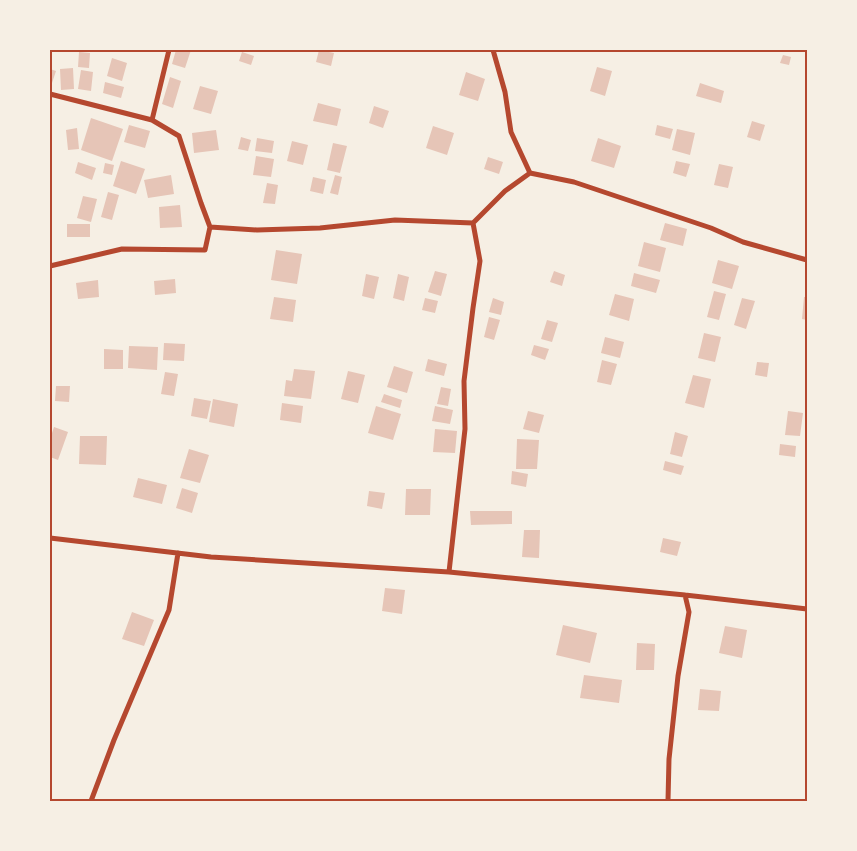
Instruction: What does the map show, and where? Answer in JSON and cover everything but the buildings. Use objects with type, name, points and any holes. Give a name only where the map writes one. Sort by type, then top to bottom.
[{"type":"street","points":[[152,120],[169,50]]},
{"type":"street","points":[[493,50],[505,92],[511,132],[530,173]]},
{"type":"street","points":[[50,94],[152,120],[179,136],[210,226],[205,250],[122,249],[50,266]]},
{"type":"street","points":[[210,226],[256,230],[320,228],[394,220],[472,223],[505,191],[530,173],[574,182],[711,228],[743,242],[807,260]]},
{"type":"street","points":[[449,572],[465,429],[464,381],[480,261],[472,223]]},
{"type":"street","points":[[50,538],[210,557],[449,572],[807,609]]},
{"type":"street","points":[[91,801],[114,740],[169,610],[178,553]]},
{"type":"street","points":[[668,801],[669,759],[678,676],[689,612],[685,595]]}]
